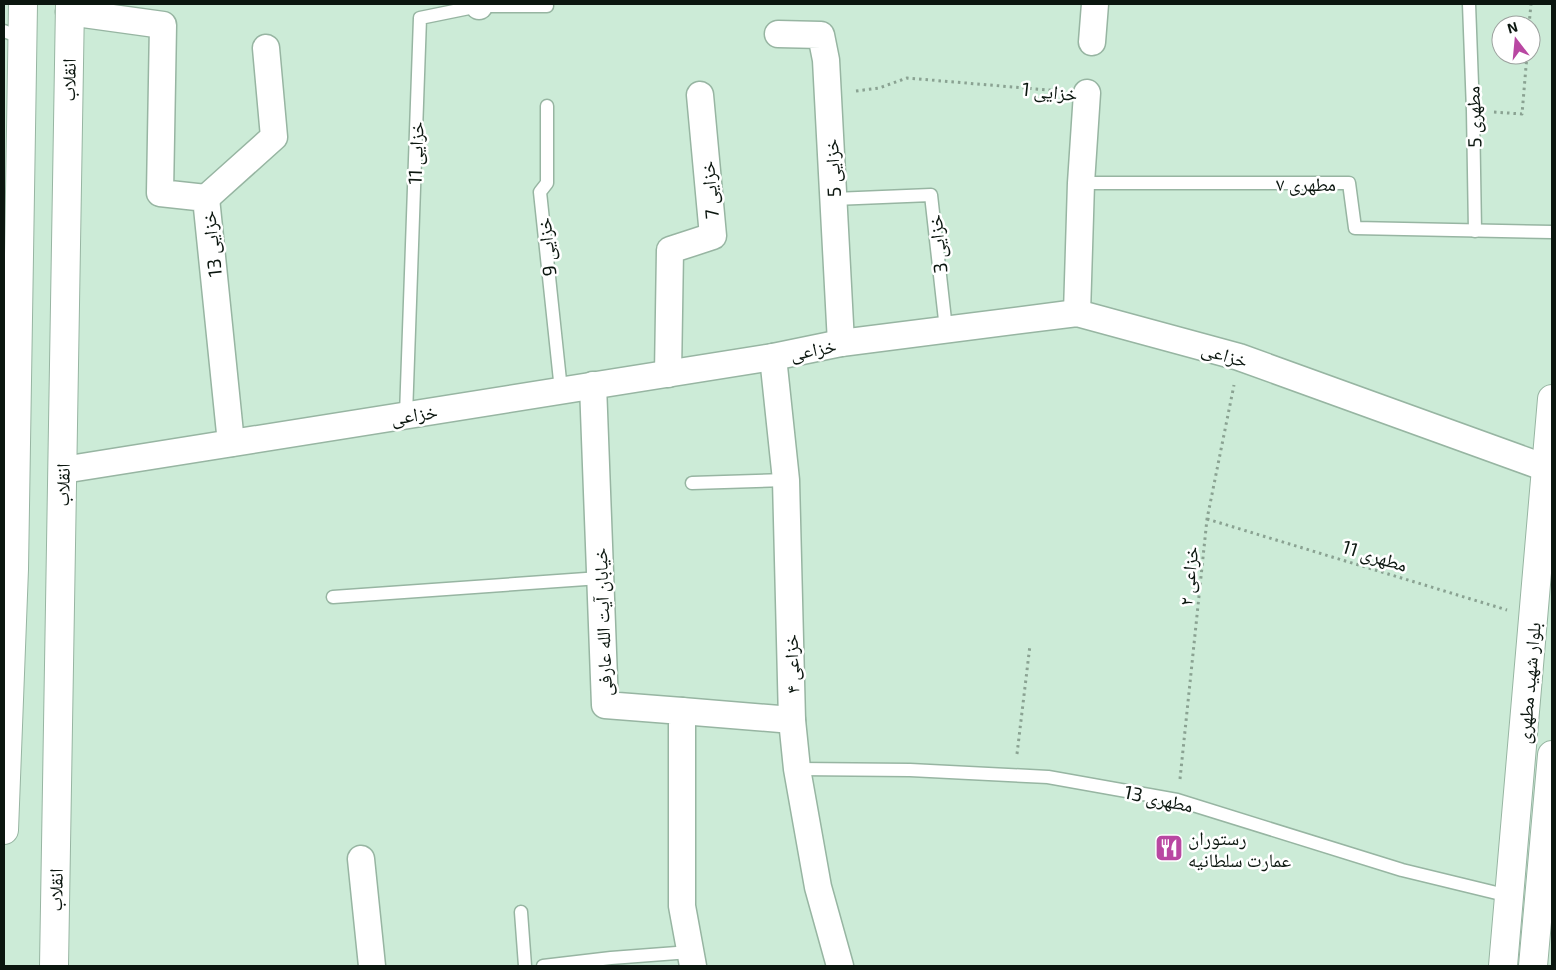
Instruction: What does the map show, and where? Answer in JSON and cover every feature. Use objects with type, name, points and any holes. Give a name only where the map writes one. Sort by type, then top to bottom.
[{"type":"main road","points":[[4,830],[9,566],[13,34],[23,4]]},
{"type":"main road","name":"انقلاب","points":[[54,966],[69,8]]},
{"type":"main road","name":"بلوار شهید مطهری","points":[[1503,966],[1552,399]]},
{"type":"main road","name":"بلوار شهید مطهری","points":[[1533,966],[1552,755]]},
{"type":"street","points":[[1092,42],[1095,4]]},
{"type":"street","name":"خزایی 13","points":[[69,8],[163,25],[160,193],[206,198],[231,443]]},
{"type":"street","name":"خزایی 5","points":[[778,34],[821,35],[826,60],[841,343]]},
{"type":"street","points":[[206,198],[274,137],[266,48]]},
{"type":"street","name":"خزایی 1","points":[[1077,313],[1081,183],[1087,93]]},
{"type":"street","name":"خزایی 7","points":[[668,374],[670,250],[713,236],[700,95]]},
{"type":"street","name":"خزاعی","points":[[63,470],[773,357],[841,343],[1077,313],[1239,357],[1546,468]]},
{"type":"street","name":"خزاعی ۴","points":[[773,357],[786,480],[792,720],[796,768],[818,887],[840,966]]},
{"type":"street","name":"خیابان آیت الله عارفی","points":[[593,385],[605,705],[682,711]]},
{"type":"street","points":[[692,959],[682,906],[682,711],[792,720]]},
{"type":"street","points":[[360,859],[372,966]]},
{"type":"lane","name":"مطهری 5","points":[[1469,4],[1474,111],[1475,231]]},
{"type":"lane","name":"خزایی 11","points":[[406,415],[420,18],[479,5],[547,6]]},
{"type":"lane","name":"خزایی 9","points":[[547,106],[547,183],[540,192],[561,390]]},
{"type":"lane","name":"مطهری ۷","points":[[1081,183],[1349,183],[1355,228],[1552,232]]},
{"type":"lane","name":"خزایی 3","points":[[834,200],[931,195],[946,329]]},
{"type":"lane","points":[[692,483],[786,480]]},
{"type":"lane","points":[[333,597],[600,578]]},
{"type":"lane","name":"مطهری 13","points":[[796,768],[910,770],[1048,777],[1177,800],[1402,870],[1510,896]]},
{"type":"lane","points":[[521,912],[525,966]]},
{"type":"lane","points":[[543,966],[611,958],[692,959]]},
{"type":"path","points":[[1474,111],[1522,114],[1526,65]]},
{"type":"path","name":"خزایی 1","points":[[828,94],[879,88],[907,78],[1087,93]]},
{"type":"path","name":"خزاعی ۲","points":[[1177,800],[1208,519],[1239,357]]},
{"type":"path","name":"مطهری 11","points":[[1208,519],[1534,618]]},
{"type":"path","points":[[1015,776],[1030,646]]},
{"type":"place","name":"رستوران عمارت سلطانیه","points":[[1169,848]]}]
